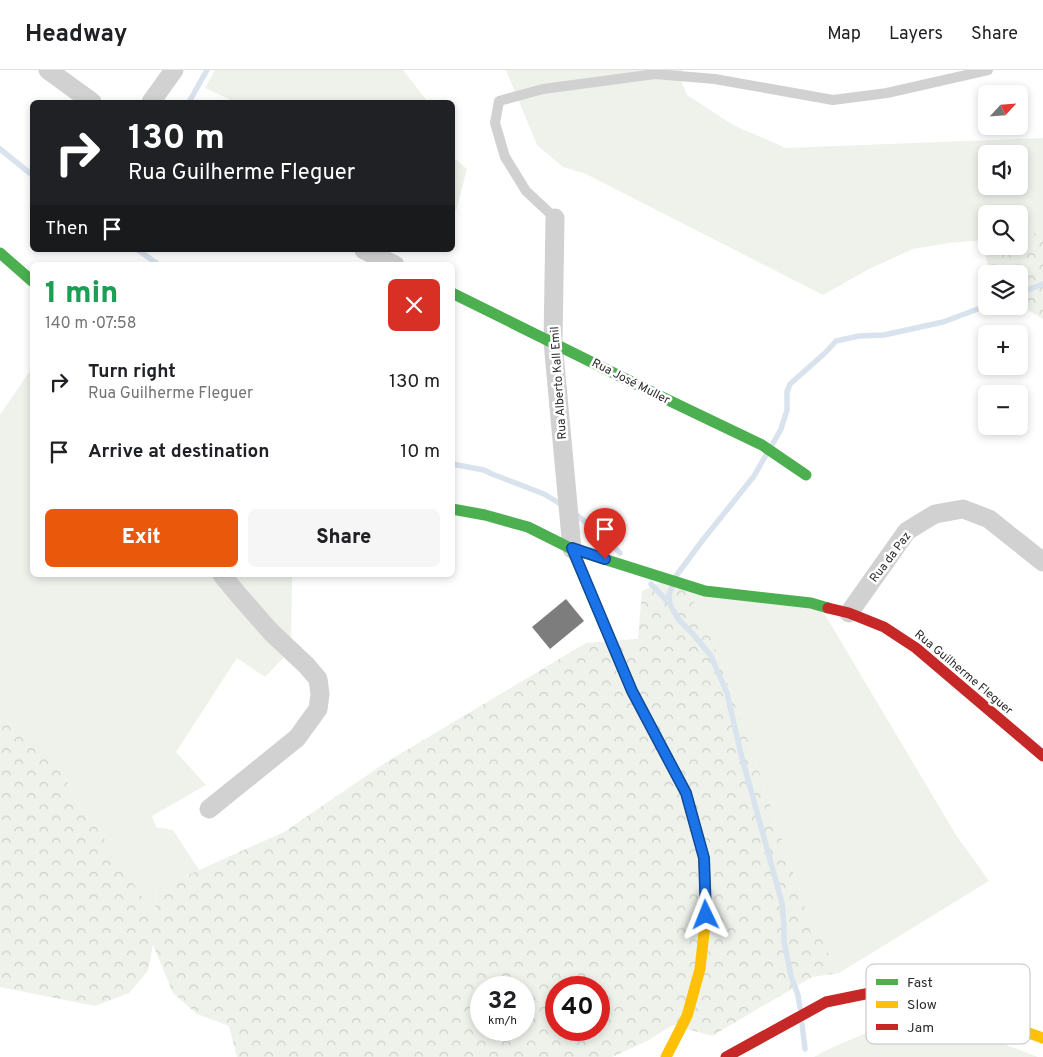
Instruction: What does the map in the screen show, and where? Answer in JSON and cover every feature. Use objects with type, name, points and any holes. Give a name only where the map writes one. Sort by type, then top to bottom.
[{"type":"street","points":[[48,70],[89,100]]},
{"type":"street","points":[[152,100],[174,70]]},
{"type":"street","name":"Rua Alberto Kall Emil","points":[[555,218],[553,342],[572,548]]},
{"type":"street","points":[[368,252],[389,262]]},
{"type":"street","points":[[0,253],[30,279]]},
{"type":"street","name":"Rua José Muller","points":[[455,294],[762,445],[806,475]]},
{"type":"street","name":"Rua Guilherme Fleguer","points":[[455,509],[484,514],[528,527],[572,548],[705,591],[811,603],[849,613],[884,627],[916,648],[1043,756]]},
{"type":"street","name":"Rua da Paz","points":[[849,613],[907,531],[935,514],[963,509],[989,519],[1043,562]]},
{"type":"street","points":[[572,548],[632,691],[686,793],[704,858],[706,915],[700,969],[687,1016],[666,1057]]},
{"type":"street","points":[[209,810],[297,738],[318,709],[320,694],[318,680],[306,665],[271,632],[224,577]]},
{"type":"street","points":[[726,1057],[826,1002],[866,994]]},
{"type":"street","points":[[1030,1033],[1043,1038]]},
{"type":"lane","points":[[555,218],[526,191],[505,158],[495,123],[499,101],[543,89],[655,74],[715,79],[833,100],[887,93],[988,70]]},
{"type":"green space","points":[[215,70],[403,70],[426,100],[231,100],[205,88]]},
{"type":"green space","points":[[506,70],[683,70],[679,76],[687,95],[733,125],[786,148],[1043,138],[1043,232],[1028,234],[1028,205],[978,205],[978,241],[913,249],[869,269],[823,295],[586,174],[563,167],[537,145]]},
{"type":"green space","points":[[455,159],[467,169],[455,210]]},
{"type":"green space","points":[[1043,232],[1043,319],[1028,310],[1028,265],[988,265],[985,255],[1028,255],[1028,234]]},
{"type":"green space","points":[[30,371],[30,577],[292,577],[291,650],[265,677],[237,658],[176,752],[206,785],[152,816],[156,827],[173,830],[199,870],[157,889],[155,918],[41,742],[0,716],[0,415]]},
{"type":"green space","points":[[667,579],[684,582],[714,645],[805,908],[839,973],[812,977],[712,1036],[673,1025],[647,1041],[612,1057],[237,1057],[229,1026],[197,1014],[173,993],[153,945],[148,971],[129,993],[95,1006],[0,987],[0,716],[41,742],[155,917],[157,889],[284,832],[385,763],[586,643],[638,639],[642,591]]},
{"type":"green space","points":[[684,582],[821,608],[956,835],[989,881],[839,973],[805,908],[714,645]]},
{"type":"green space","points":[[866,1033],[866,1044],[1004,1044],[1038,1057],[814,1057]]},
{"type":"building","points":[[566,599],[584,621],[550,649],[532,627]]},
{"type":"waterway","points":[[190,100],[207,70]]},
{"type":"waterway","points":[[0,149],[30,173]]},
{"type":"waterway","points":[[141,252],[155,262]]},
{"type":"waterway","points":[[1028,290],[1043,284]]},
{"type":"waterway","points":[[772,445],[781,429],[787,410],[787,392],[790,384],[836,341],[859,336],[884,335],[943,322],[978,309]]},
{"type":"waterway","points":[[676,576],[754,476],[766,455]]},
{"type":"waterway","points":[[455,465],[484,470],[544,494],[564,506]]},
{"type":"waterway","points":[[574,513],[602,535],[620,553]]},
{"type":"waterway","points":[[651,584],[670,604]]},
{"type":"waterway","points":[[672,587],[669,595],[673,610],[679,620],[711,656],[727,693],[741,754],[782,903],[784,941],[800,1008]]},
{"type":"waterway","points":[[802,1024],[805,1049]]},
{"type":"traffic: fast","points":[[0,253],[30,279]]},
{"type":"traffic: fast","points":[[455,294],[762,445],[806,475]]},
{"type":"traffic: fast","points":[[455,510],[485,515],[528,527],[572,549],[705,591],[811,603],[828,608]]},
{"type":"traffic: fast","points":[[572,549],[632,691],[686,793],[704,858],[705,882]]},
{"type":"traffic: slow","points":[[666,1057],[687,1016],[700,969],[706,915],[705,882]]},
{"type":"traffic: slow","points":[[1030,1033],[1043,1038]]},
{"type":"traffic: jam","points":[[828,608],[849,613],[884,627],[916,648],[1043,756]]},
{"type":"traffic: jam","points":[[726,1057],[826,1002],[866,994]]},
{"type":"route","points":[[605,559],[572,548],[632,691],[686,793],[704,858],[706,915]]}]
